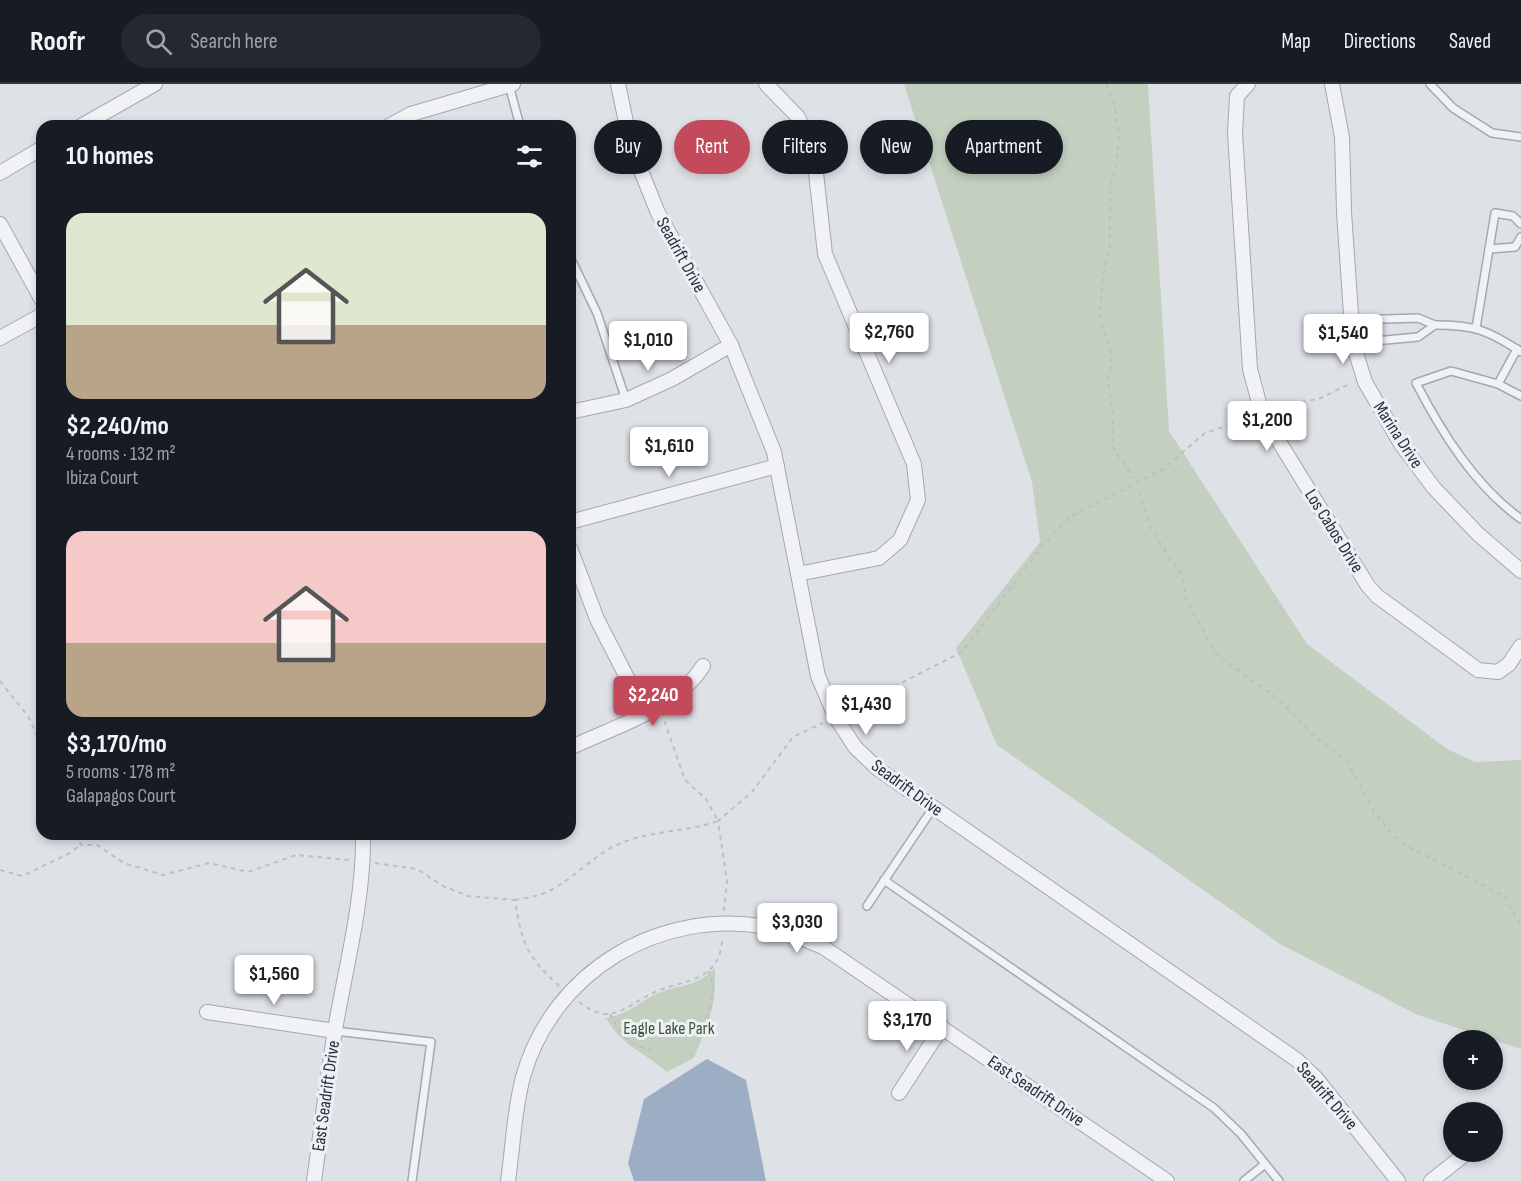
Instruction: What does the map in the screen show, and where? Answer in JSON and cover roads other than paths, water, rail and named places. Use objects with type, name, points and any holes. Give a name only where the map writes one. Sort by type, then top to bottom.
[{"type":"street","points":[[92,120],[155,84]]},
{"type":"street","points":[[413,120],[511,84]]},
{"type":"street","name":"Seadrift Drive","points":[[618,84],[632,146],[658,213],[731,345],[774,452],[818,676],[835,716],[855,747],[878,769],[933,808],[1297,1060],[1316,1078],[1398,1181]]},
{"type":"street","points":[[766,84],[798,117],[814,155],[825,254],[914,464],[918,500],[900,540],[879,558],[798,574]]},
{"type":"street","name":"Los Cabos Drive","points":[[1248,84],[1237,96],[1235,133],[1250,369],[1262,414],[1368,586],[1377,596],[1478,670],[1498,672],[1509,664],[1521,646]]},
{"type":"street","name":"Marina Drive","points":[[1332,84],[1342,137],[1344,212],[1353,343],[1365,382],[1401,444],[1434,489],[1478,534],[1521,571]]},
{"type":"street","points":[[0,173],[36,152]]},
{"type":"street","points":[[0,224],[36,289]]},
{"type":"street","points":[[0,338],[36,318]]},
{"type":"street","points":[[576,411],[626,400],[672,379],[731,345]]},
{"type":"street","points":[[576,520],[777,466]]},
{"type":"street","points":[[576,564],[597,619],[651,710]]},
{"type":"street","points":[[576,745],[651,710],[692,683],[703,666]]},
{"type":"street","name":"East Seadrift Drive","points":[[314,1181],[335,1031],[363,861],[363,840]]},
{"type":"street","name":"East Seadrift Drive","points":[[508,1181],[523,1077],[543,1029],[568,994],[601,963],[647,940],[685,927],[722,923],[768,927],[823,947],[1167,1181]]},
{"type":"street","points":[[207,1012],[335,1031]]},
{"type":"street","points":[[899,1094],[942,1027]]},
{"type":"street","points":[[1431,1181],[1455,1162]]},
{"type":"lane","points":[[511,84],[519,120]]},
{"type":"lane","points":[[1430,84],[1453,108],[1492,133],[1521,136]]},
{"type":"lane","points":[[1476,328],[1495,213],[1513,216],[1521,224]]},
{"type":"lane","points":[[1489,249],[1515,247],[1521,237]]},
{"type":"lane","points":[[576,269],[597,313],[626,400]]},
{"type":"lane","points":[[1352,320],[1418,318],[1435,325],[1467,325],[1499,337],[1519,351],[1498,384]]},
{"type":"lane","points":[[1353,343],[1418,337],[1435,325]]},
{"type":"lane","points":[[1521,396],[1498,384],[1451,371],[1416,383],[1433,416],[1468,467],[1505,508],[1521,519]]},
{"type":"lane","points":[[867,906],[933,808]]},
{"type":"lane","points":[[884,880],[1214,1108],[1241,1134],[1279,1181]]},
{"type":"lane","points":[[335,1031],[430,1042],[412,1181]]},
{"type":"lane","points":[[1244,1181],[1265,1164]]},
{"type":"water","points":[[707,1059],[746,1080],[766,1181],[634,1181],[628,1163],[644,1099]]},
{"type":"park label","name":"Eagle Lake Park","points":[[669,1028]]}]
